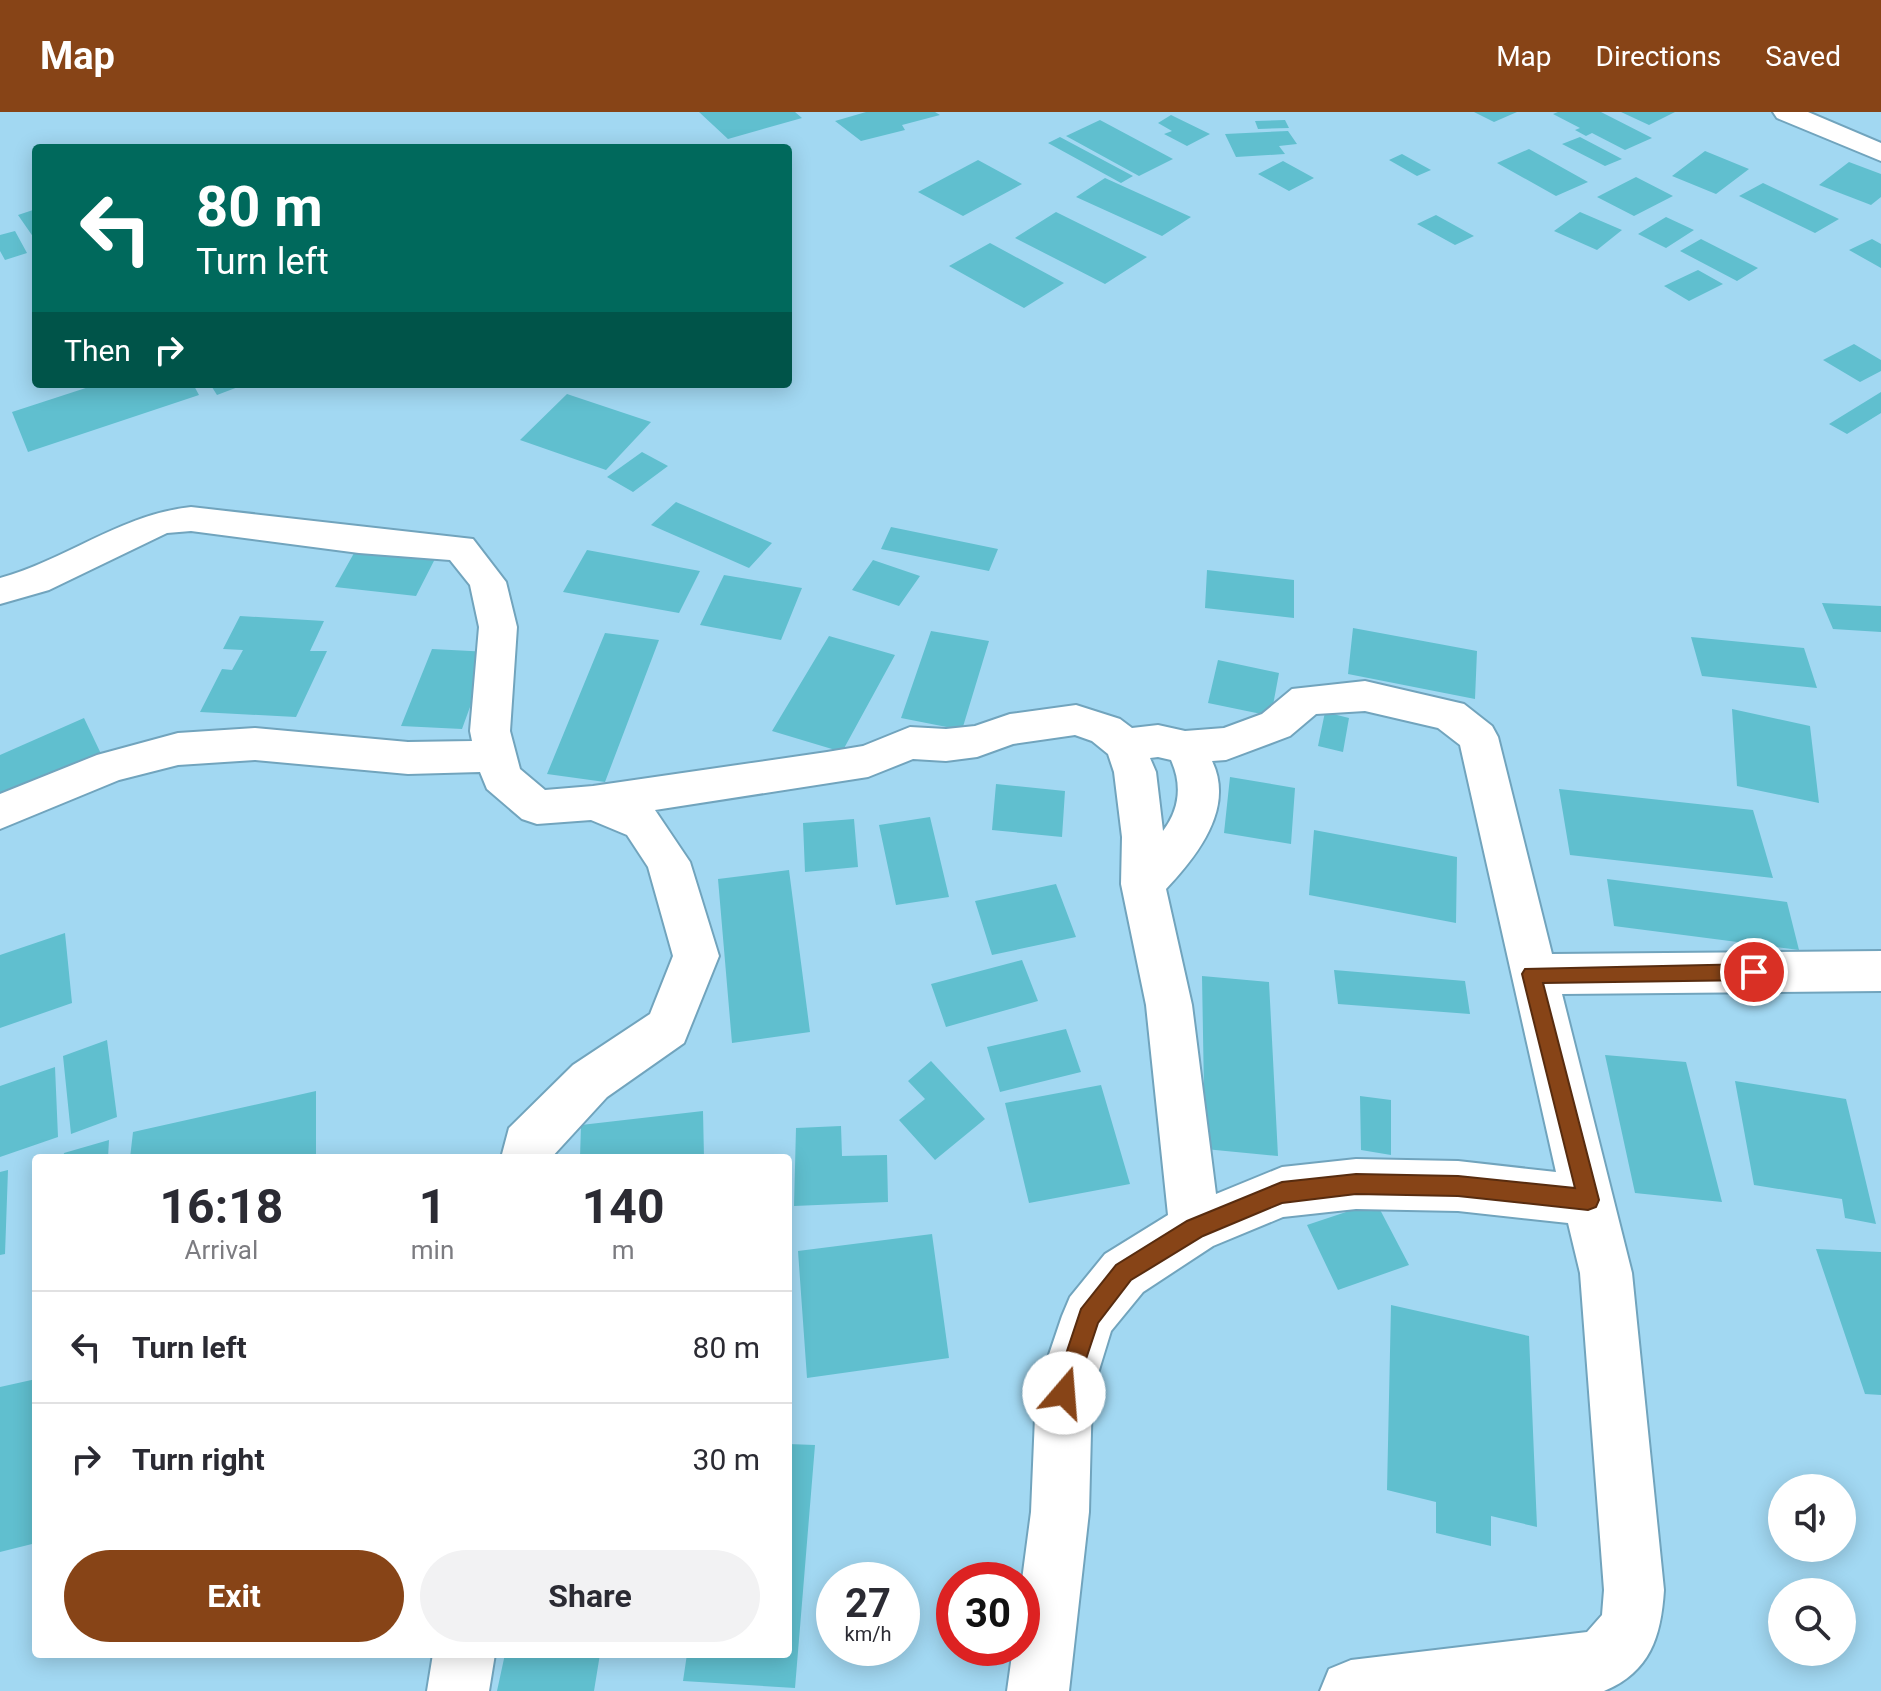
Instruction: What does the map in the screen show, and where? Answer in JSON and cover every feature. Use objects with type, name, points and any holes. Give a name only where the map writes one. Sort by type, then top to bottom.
[{"type":"street","points":[[1786,112],[1881,153]]},
{"type":"street","points":[[1816,127],[1840,112]]},
{"type":"street","points":[[0,591],[36,581],[160,522],[191,519],[359,541],[460,548],[488,582],[498,627],[490,731],[502,777],[537,807],[593,803],[827,768],[868,761],[910,743],[946,745],[977,741],[1010,729],[1076,720],[1106,730],[1125,745],[1136,785],[1143,837],[1143,884],[1169,1005],[1195,1228]]},
{"type":"street","points":[[1125,745],[1158,741],[1185,747],[1226,744],[1276,725],[1306,700],[1365,696],[1450,715],[1468,726],[1478,737],[1532,974],[1606,1273],[1634,1590],[1631,1628],[1602,1661],[1351,1691]]},
{"type":"street","points":[[0,812],[111,766],[178,749],[255,744],[408,758],[497,756]]},
{"type":"street","points":[[1143,884],[1177,850],[1194,815],[1199,781],[1185,747]]},
{"type":"street","points":[[526,1154],[527,1145],[590,1081],[667,1028],[696,956],[668,862],[642,823],[593,803]]},
{"type":"street","points":[[1532,974],[1881,971]]},
{"type":"street","points":[[1038,1691],[1060,1512],[1064,1393],[1089,1316],[1124,1273],[1195,1228],[1282,1192],[1356,1184],[1458,1186],[1588,1200]]},
{"type":"street","points":[[458,1691],[463,1658]]},
{"type":"building","points":[[699,112],[795,112],[802,118],[728,139]]},
{"type":"building","points":[[866,112],[935,112],[940,115],[902,125],[905,130],[861,141],[835,121]]},
{"type":"building","points":[[1474,112],[1517,112],[1494,122]]},
{"type":"building","points":[[1601,112],[1652,138],[1625,150],[1592,133],[1586,136],[1575,130],[1580,128],[1553,114]]},
{"type":"building","points":[[1621,112],[1675,112],[1649,125]]},
{"type":"building","points":[[1171,115],[1210,134],[1187,146],[1164,134],[1172,131],[1158,123]]},
{"type":"building","points":[[1100,120],[1173,159],[1139,176],[1066,136]]},
{"type":"building","points":[[1285,120],[1289,128],[1258,129],[1255,121]]},
{"type":"building","points":[[1288,131],[1297,144],[1279,146],[1285,154],[1236,157],[1225,134]]},
{"type":"building","points":[[1060,137],[1133,176],[1121,183],[1048,143]]},
{"type":"building","points":[[1580,137],[1622,159],[1605,166],[1562,144]]},
{"type":"building","points":[[1529,149],[1588,182],[1556,196],[1497,163]]},
{"type":"building","points":[[1705,151],[1749,169],[1716,194],[1672,176]]},
{"type":"building","points":[[1402,154],[1431,170],[1417,176],[1389,160]]},
{"type":"building","points":[[978,160],[1022,184],[963,216],[918,192]]},
{"type":"building","points":[[1283,161],[1314,178],[1289,191],[1258,174]]},
{"type":"building","points":[[1849,162],[1881,174],[1881,197],[1871,205],[1819,185]]},
{"type":"building","points":[[1636,177],[1673,196],[1634,216],[1597,197]]},
{"type":"building","points":[[1105,178],[1191,217],[1162,236],[1076,197]]},
{"type":"building","points":[[1763,183],[1839,219],[1815,233],[1739,196]]},
{"type":"building","points":[[32,210],[32,235],[18,215]]},
{"type":"building","points":[[1056,212],[1147,257],[1105,284],[1015,238]]},
{"type":"building","points":[[1580,212],[1622,230],[1597,250],[1554,231]]},
{"type":"building","points":[[1436,215],[1474,236],[1455,245],[1417,224]]},
{"type":"building","points":[[1666,217],[1694,230],[1666,248],[1638,234]]},
{"type":"building","points":[[15,231],[27,253],[5,260],[0,251],[0,235]]},
{"type":"building","points":[[1701,239],[1758,268],[1737,281],[1680,251]]},
{"type":"building","points":[[1872,239],[1881,244],[1881,268],[1849,250]]},
{"type":"building","points":[[990,243],[1064,283],[1024,308],[949,266]]},
{"type":"building","points":[[1698,270],[1723,284],[1689,301],[1664,286]]},
{"type":"building","points":[[1854,344],[1881,360],[1881,371],[1860,382],[1823,360]]},
{"type":"building","points":[[86,388],[195,388],[199,395],[28,452],[12,412]]},
{"type":"building","points":[[213,388],[235,388],[217,395]]},
{"type":"building","points":[[1881,392],[1881,413],[1847,434],[1829,424]]},
{"type":"building","points":[[567,394],[651,422],[606,470],[520,440]]},
{"type":"building","points":[[642,452],[668,466],[633,492],[607,477]]},
{"type":"building","points":[[676,502],[772,543],[749,568],[651,525]]},
{"type":"building","points":[[891,527],[998,549],[989,571],[881,549]]},
{"type":"building","points":[[358,546],[438,553],[416,596],[335,587]]},
{"type":"building","points":[[587,550],[700,571],[679,613],[563,592]]},
{"type":"building","points":[[873,560],[920,576],[899,606],[852,590]]},
{"type":"building","points":[[1207,570],[1294,580],[1294,618],[1205,608]]},
{"type":"building","points":[[724,575],[802,588],[781,640],[700,625]]},
{"type":"building","points":[[1822,603],[1881,606],[1881,632],[1833,629]]},
{"type":"building","points":[[240,616],[324,621],[310,651],[327,651],[296,717],[200,712],[222,669],[232,670],[243,650],[223,649]]},
{"type":"building","points":[[1353,628],[1477,651],[1475,699],[1348,674]]},
{"type":"building","points":[[931,631],[989,641],[962,730],[901,718]]},
{"type":"building","points":[[605,633],[659,640],[605,782],[547,774]]},
{"type":"building","points":[[829,636],[895,655],[842,752],[772,731]]},
{"type":"building","points":[[1691,637],[1804,648],[1817,688],[1702,676]]},
{"type":"building","points":[[432,649],[490,652],[462,729],[401,726]]},
{"type":"building","points":[[1218,660],[1279,673],[1271,716],[1208,703]]},
{"type":"building","points":[[1732,709],[1810,726],[1819,803],[1737,786]]},
{"type":"building","points":[[1325,712],[1349,718],[1343,752],[1318,746]]},
{"type":"building","points":[[84,718],[103,758],[0,805],[0,755]]},
{"type":"building","points":[[1230,777],[1295,788],[1291,844],[1224,833]]},
{"type":"building","points":[[996,784],[1065,791],[1062,837],[992,830]]},
{"type":"building","points":[[1559,789],[1753,810],[1773,878],[1570,855]]},
{"type":"building","points":[[930,817],[949,897],[896,905],[879,825]]},
{"type":"building","points":[[854,819],[858,867],[805,872],[803,823]]},
{"type":"building","points":[[1314,830],[1457,857],[1456,923],[1309,895]]},
{"type":"building","points":[[789,870],[810,1032],[732,1043],[718,879]]},
{"type":"building","points":[[1607,879],[1787,902],[1799,950],[1614,926]]},
{"type":"building","points":[[1056,884],[1076,937],[992,955],[975,901]]},
{"type":"building","points":[[65,933],[72,1003],[0,1028],[0,955]]},
{"type":"building","points":[[1022,960],[1038,1001],[946,1027],[931,984]]},
{"type":"building","points":[[1334,970],[1465,981],[1470,1014],[1338,1004]]},
{"type":"building","points":[[1202,976],[1269,982],[1278,1156],[1205,1149]]},
{"type":"building","points":[[1066,1029],[1081,1072],[1000,1092],[987,1047]]},
{"type":"building","points":[[107,1040],[117,1117],[71,1134],[63,1056]]},
{"type":"building","points":[[1605,1055],[1686,1062],[1722,1202],[1635,1193]]},
{"type":"building","points":[[931,1061],[985,1119],[935,1160],[899,1120],[925,1099],[908,1081]]},
{"type":"building","points":[[55,1067],[58,1137],[0,1157],[0,1086]]},
{"type":"building","points":[[1735,1081],[1846,1099],[1876,1224],[1845,1218],[1842,1199],[1754,1185]]},
{"type":"building","points":[[1101,1085],[1130,1184],[1029,1203],[1005,1103]]},
{"type":"building","points":[[316,1091],[316,1154],[130,1154],[133,1132]]},
{"type":"building","points":[[1360,1096],[1391,1100],[1391,1155],[1361,1150]]},
{"type":"building","points":[[703,1111],[704,1154],[580,1154],[581,1125]]},
{"type":"building","points":[[841,1126],[842,1156],[887,1155],[888,1202],[794,1206],[796,1128]]},
{"type":"building","points":[[109,1140],[108,1154],[64,1153]]},
{"type":"building","points":[[8,1170],[5,1254],[0,1255],[0,1172]]},
{"type":"building","points":[[1376,1202],[1409,1265],[1338,1290],[1307,1225]]},
{"type":"building","points":[[932,1234],[949,1358],[807,1378],[798,1251]]},
{"type":"building","points":[[1816,1249],[1881,1252],[1881,1395],[1865,1394]]},
{"type":"building","points":[[1391,1305],[1529,1336],[1537,1527],[1491,1516],[1491,1546],[1436,1533],[1436,1502],[1387,1490]]},
{"type":"building","points":[[32,1380],[32,1544],[0,1552],[0,1387]]},
{"type":"building","points":[[792,1444],[815,1445],[795,1688],[683,1681],[686,1658],[792,1658]]},
{"type":"building","points":[[504,1658],[599,1658],[594,1691],[497,1691]]},
{"type":"route","points":[[1064,1393],[1089,1316],[1124,1273],[1195,1228],[1282,1192],[1356,1184],[1458,1186],[1588,1200],[1532,974],[1754,972]]}]
